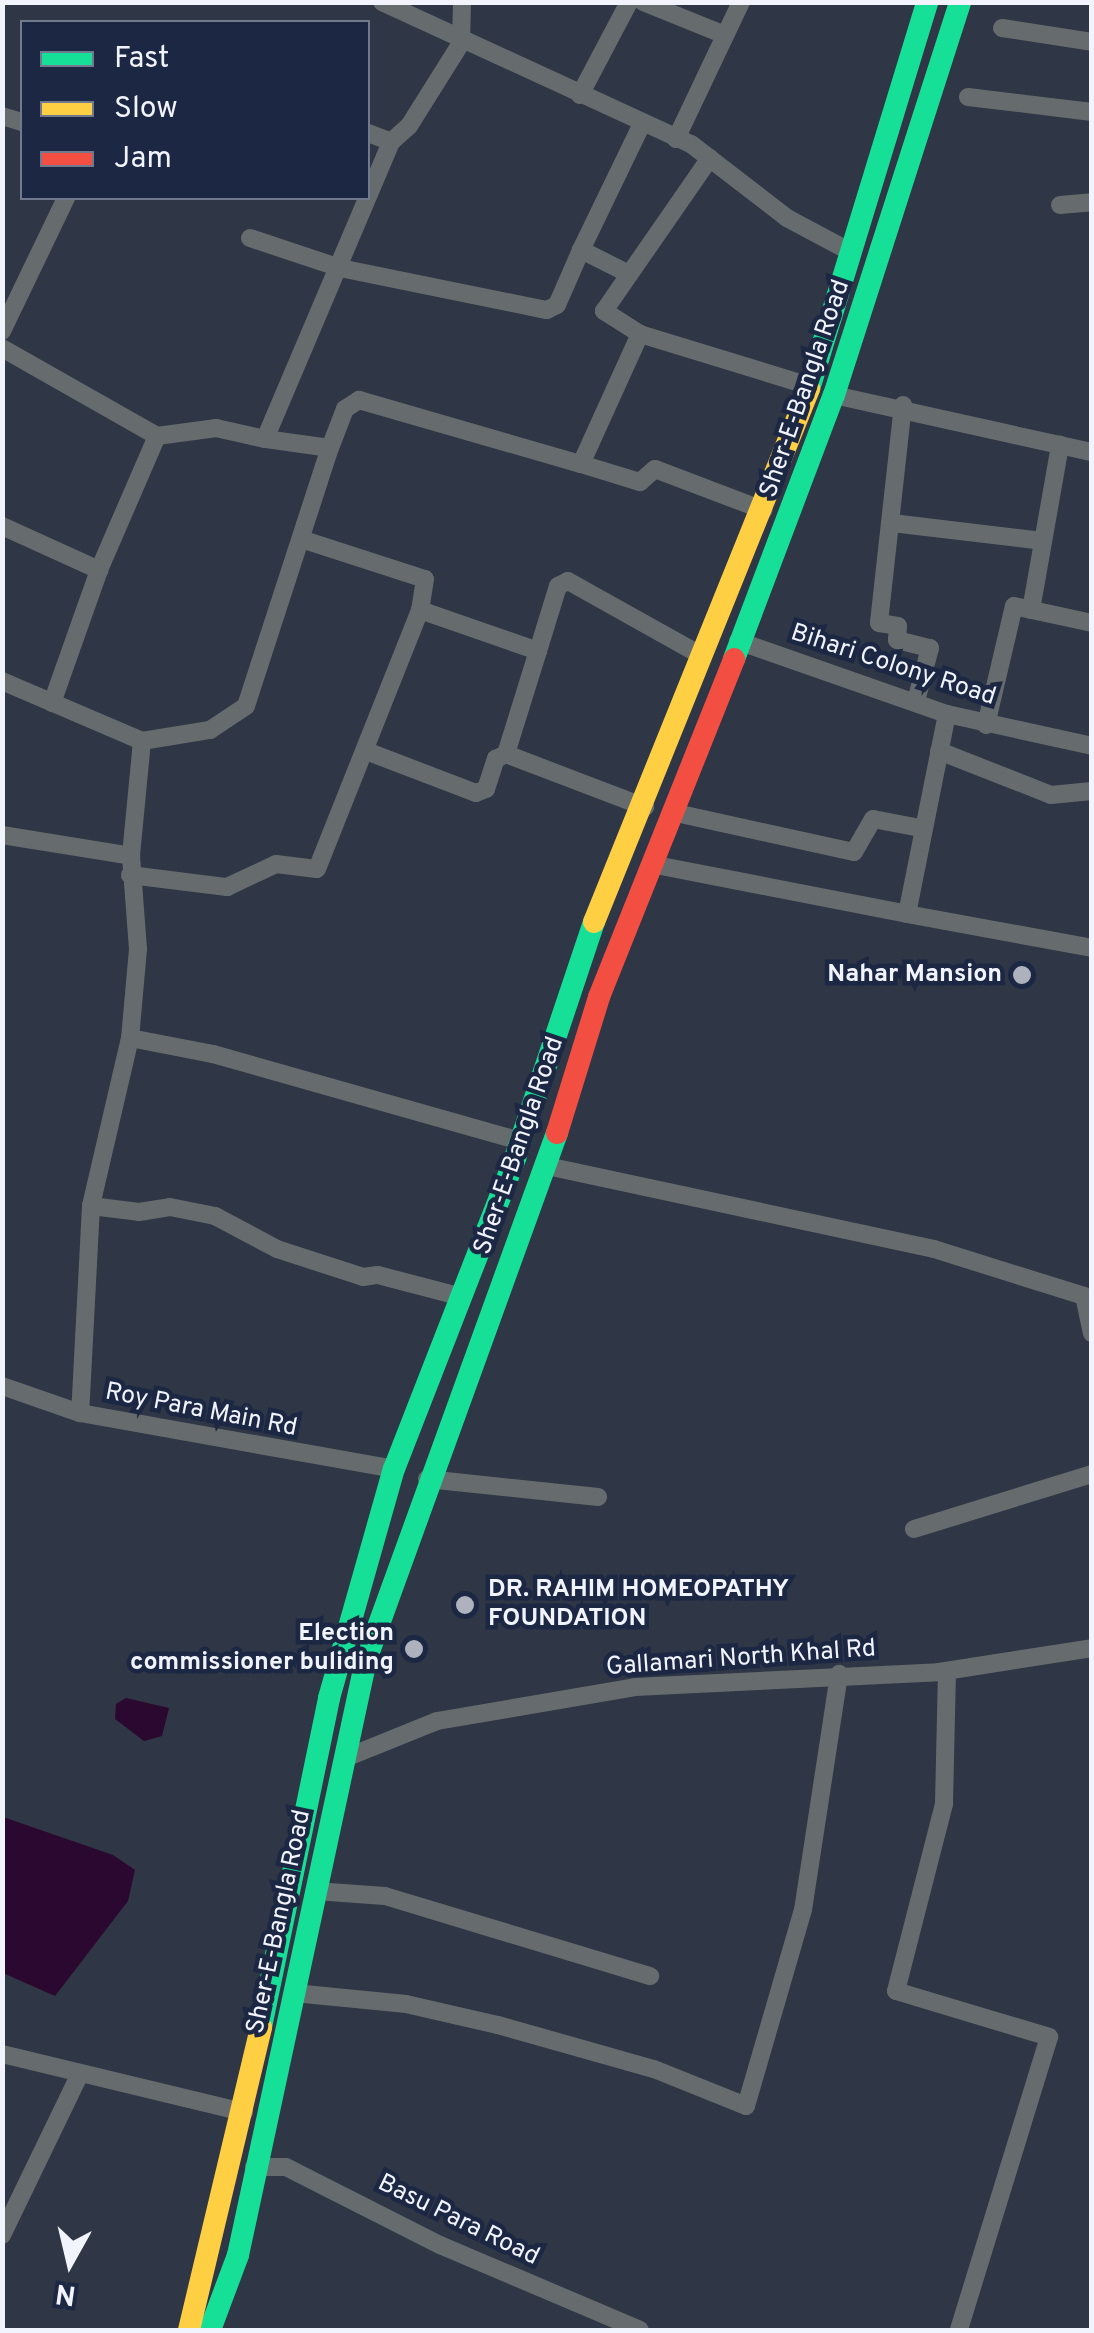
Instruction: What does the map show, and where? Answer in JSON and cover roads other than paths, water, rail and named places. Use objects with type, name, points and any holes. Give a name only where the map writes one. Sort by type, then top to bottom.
[{"type":"highway","name":"Sher-E-Bangla Road","points":[[189,2330],[244,2112],[329,1698],[394,1469],[520,1141],[594,922],[645,807],[810,386],[858,212],[927,2]]},
{"type":"highway","name":"Sher-E-Bangla Road","points":[[210,2330],[238,2255],[366,1660],[428,1480],[548,1166],[599,996],[656,865],[834,395],[960,2]]},
{"type":"highway","points":[[858,212],[892,221]]},
{"type":"highway","points":[[529,1115],[561,1123]]},
{"type":"highway","points":[[301,1830],[326,1838]]},
{"type":"street","points":[[382,2],[461,43],[676,139],[710,158],[786,218],[847,250]]},
{"type":"street","points":[[370,194],[391,142],[408,126],[461,43],[462,2]]},
{"type":"street","points":[[580,95],[628,2]]},
{"type":"street","points":[[643,2],[725,35]]},
{"type":"street","points":[[676,139],[741,2]]},
{"type":"street","points":[[1002,28],[1092,42]]},
{"type":"street","points":[[968,96],[1092,112]]},
{"type":"street","points":[[250,238],[340,268],[547,310],[557,305],[642,124]]},
{"type":"street","points":[[370,134],[391,142]]},
{"type":"street","points":[[710,158],[604,311],[640,334],[810,386]]},
{"type":"street","points":[[2,331],[65,200]]},
{"type":"street","points":[[266,439],[368,200]]},
{"type":"street","points":[[1060,205],[1092,202]]},
{"type":"street","points":[[582,250],[630,274]]},
{"type":"street","points":[[581,464],[640,334]]},
{"type":"street","points":[[2,348],[157,436],[216,428],[330,448]]},
{"type":"street","points":[[834,395],[902,405],[1092,452]]},
{"type":"street","points":[[2,681],[142,741],[210,730],[246,706],[330,448],[345,409],[359,400],[640,482],[655,469],[763,510]]},
{"type":"street","points":[[902,405],[879,623],[898,626],[897,640],[930,648],[916,701]]},
{"type":"street","points":[[52,703],[98,570],[157,436]]},
{"type":"street","points":[[1030,610],[1060,445]]},
{"type":"street","points":[[892,522],[1042,540]]},
{"type":"street","points":[[2,526],[98,570]]},
{"type":"street","points":[[2,835],[228,887],[273,865],[314,871],[420,610],[425,579],[301,539]]},
{"type":"street","points":[[366,750],[476,793],[486,789],[496,759],[506,754],[558,586],[568,580],[702,656]]},
{"type":"street","points":[[986,725],[1014,606],[1092,622]]},
{"type":"street","points":[[420,610],[538,652]]},
{"type":"street","name":"Bihari Colony Road","points":[[738,641],[947,714],[1092,746]]},
{"type":"street","points":[[906,914],[920,828],[947,714]]},
{"type":"street","points":[[80,1413],[91,1206],[130,1038],[138,949],[130,866],[142,741]]},
{"type":"street","points":[[939,751],[1051,795],[1092,790]]},
{"type":"street","points":[[506,754],[645,807]]},
{"type":"street","points":[[676,813],[854,852],[873,819],[920,828]]},
{"type":"street","points":[[656,865],[1092,948]]},
{"type":"street","points":[[130,1038],[213,1054],[520,1141]]},
{"type":"street","points":[[548,1166],[934,1249],[1088,1289],[1092,1333]]},
{"type":"street","points":[[91,1206],[139,1212],[170,1207],[215,1216],[278,1249],[364,1277],[378,1275],[462,1297]]},
{"type":"street","name":"Roy Para Main Rd","points":[[2,1386],[80,1413],[394,1469]]},
{"type":"street","points":[[914,1529],[1092,1474]]},
{"type":"street","points":[[428,1480],[598,1498]]},
{"type":"street","name":"Gallamari North Khal Rd","points":[[342,1759],[437,1721],[599,1693],[839,1674],[947,1671],[1092,1648]]},
{"type":"street","points":[[947,1671],[944,1804],[896,1991],[1049,2036],[959,2330]]},
{"type":"street","points":[[294,1993],[406,2004],[498,2025],[654,2068],[746,2106],[803,1910],[839,1674]]},
{"type":"street","points":[[315,1891],[385,1896],[650,1976]]},
{"type":"street","points":[[2,2054],[244,2112]]},
{"type":"street","points":[[2,2235],[80,2074]]},
{"type":"street","name":"Basu Para Road","points":[[254,2167],[286,2166],[440,2245],[640,2330]]},
{"type":"place","name":"Nahar Mansion","points":[[1022,975]]},
{"type":"place","name":"DR. RAHIM HOMEOPATHY FOUNDATION","points":[[465,1605]]},
{"type":"place","name":"Election commissioner buliding","points":[[414,1649]]}]
